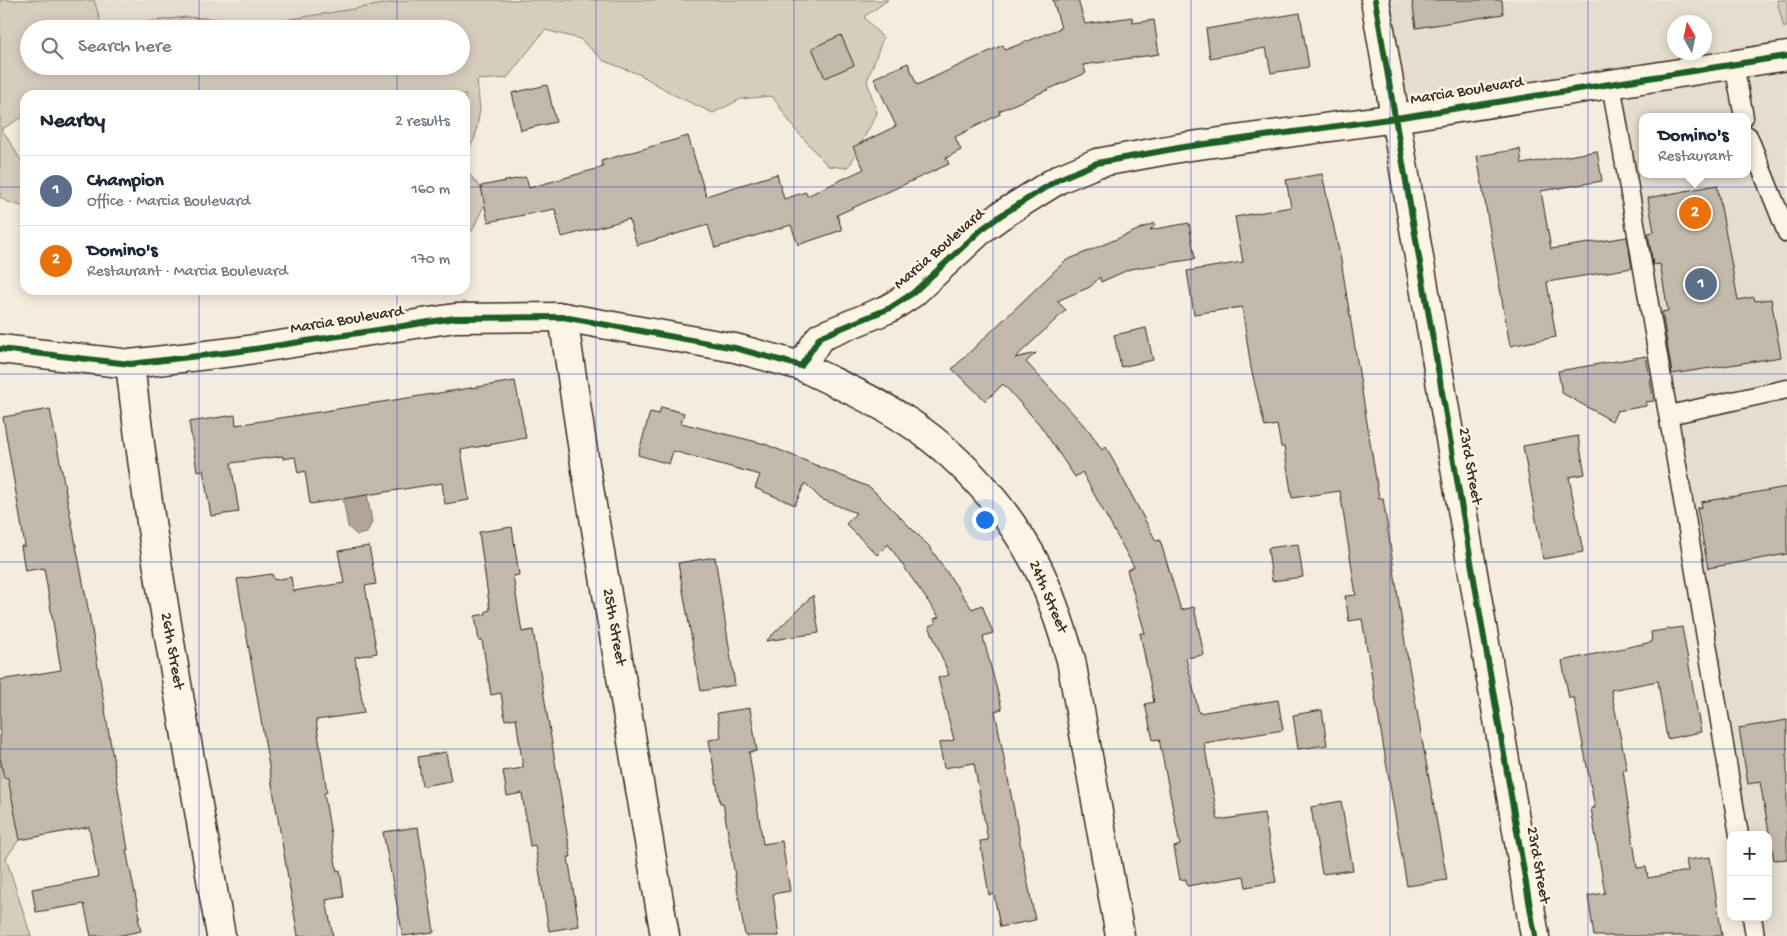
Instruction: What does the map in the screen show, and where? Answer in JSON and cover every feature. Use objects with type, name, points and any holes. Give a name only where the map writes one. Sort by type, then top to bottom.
[{"type":"street","name":"23rd Street","points":[[1375,0],[1535,936]]},
{"type":"street","name":"Marcia Boulevard","points":[[0,349],[130,364],[241,351],[455,318],[563,317],[735,348],[801,366],[820,337],[890,308],[913,293],[982,229],[1059,179],[1118,158],[1396,118],[1787,56]]},
{"type":"street","name":"25th Street","points":[[563,317],[585,464],[665,936]]},
{"type":"street","name":"26th Street","points":[[130,364],[139,444],[171,654],[221,936]]},
{"type":"street","name":"24th Street","points":[[801,366],[901,417],[958,460],[1012,526],[1038,568],[1060,624],[1071,660],[1120,936]]},
{"type":"lane","points":[[1734,65],[1743,113]]},
{"type":"lane","points":[[1611,84],[1738,831]]},
{"type":"lane","points":[[1751,143],[1787,233]]},
{"type":"lane","points":[[1668,415],[1787,389]]},
{"type":"lane","points":[[1753,921],[1756,936]]},
{"type":"shaded area","points":[[0,0],[649,0],[470,26],[470,20],[20,20],[20,75],[0,95]]},
{"type":"shaded area","points":[[0,0],[94,0],[100,20],[20,20],[20,75],[470,75],[470,20],[284,20],[409,0],[888,0],[864,17],[883,38],[867,81],[877,113],[851,163],[846,168],[828,166],[794,128],[772,96],[741,99],[713,113],[674,95],[641,75],[604,61],[580,39],[545,30],[507,78],[477,80],[480,110],[475,138],[470,146],[470,90],[20,90],[20,119],[2,129],[20,159],[20,206],[0,197]]},
{"type":"shaded area","points":[[1375,0],[1787,0],[1787,936],[1755,936],[1753,921],[1772,921],[1772,831],[1738,831],[1611,84],[1396,118]]},
{"type":"shaded area","points":[[1777,0],[1787,0],[1787,26],[1784,28]]},
{"type":"shaded area","points":[[186,17],[238,20],[161,20]]},
{"type":"shaded area","points":[[470,175],[488,197],[472,231],[470,231]]},
{"type":"shaded area","points":[[367,493],[372,522],[367,533],[357,535],[348,527],[343,498]]},
{"type":"shaded area","points":[[33,750],[21,837],[6,858],[31,936],[0,936],[0,761]]},
{"type":"building","points":[[1053,0],[1078,0],[1085,24],[1132,17],[1133,23],[1154,20],[1159,54],[1083,65],[1086,73],[999,111],[1000,114],[955,137],[961,150],[946,158],[949,164],[837,215],[842,230],[798,245],[791,225],[715,248],[708,225],[637,245],[629,219],[562,237],[555,209],[488,222],[481,186],[526,177],[529,188],[603,167],[601,161],[688,136],[706,196],[777,174],[784,199],[806,192],[807,196],[864,169],[853,147],[896,126],[874,78],[908,63],[917,85],[1003,45],[1005,50],[1061,28]]},
{"type":"building","points":[[1412,0],[1502,0],[1503,14],[1416,28]]},
{"type":"building","points":[[1300,13],[1309,67],[1271,73],[1266,48],[1210,58],[1206,29]]},
{"type":"building","points":[[841,35],[854,65],[825,78],[812,48]]},
{"type":"building","points":[[547,85],[556,122],[521,130],[512,93]]},
{"type":"building","points":[[1520,149],[1522,164],[1597,151],[1602,181],[1541,191],[1551,249],[1627,237],[1632,268],[1547,282],[1556,337],[1510,346],[1477,156]]},
{"type":"building","points":[[1322,174],[1341,260],[1379,498],[1383,498],[1406,649],[1447,880],[1407,886],[1362,619],[1349,621],[1345,596],[1356,595],[1340,491],[1292,498],[1284,447],[1281,447],[1277,425],[1265,427],[1251,368],[1242,307],[1194,314],[1187,271],[1243,262],[1235,217],[1291,207],[1286,180]]},
{"type":"building","points":[[1717,185],[1738,300],[1754,297],[1755,301],[1771,299],[1781,357],[1672,374],[1662,312],[1668,311],[1660,264],[1653,265],[1648,233],[1654,232],[1648,198]]},
{"type":"building","points":[[1154,223],[1155,225],[1150,230],[1189,223],[1195,259],[1130,269],[1101,282],[1100,277],[1090,287],[1057,301],[1066,310],[1015,358],[1036,353],[1026,362],[1090,432],[1102,450],[1106,447],[1156,541],[1160,540],[1181,610],[1194,607],[1204,655],[1186,658],[1199,713],[1278,700],[1283,730],[1204,743],[1218,820],[1264,813],[1276,882],[1246,887],[1244,876],[1187,886],[1186,879],[1180,880],[1174,847],[1180,845],[1159,739],[1153,740],[1145,704],[1154,702],[1140,633],[1145,633],[1127,570],[1134,567],[1082,472],[1075,477],[1040,425],[1003,384],[986,401],[952,369],[1065,261]]},
{"type":"building","points":[[1146,328],[1153,360],[1121,367],[1114,335]]},
{"type":"building","points":[[1646,356],[1654,401],[1646,402],[1646,406],[1617,411],[1612,421],[1562,393],[1558,371]]},
{"type":"building","points":[[515,381],[526,438],[461,450],[469,500],[445,504],[442,483],[310,504],[305,471],[298,473],[295,457],[283,459],[283,456],[231,463],[239,512],[211,516],[203,470],[197,471],[189,422],[235,415],[236,425]]},
{"type":"building","points":[[661,407],[684,413],[681,423],[765,444],[871,488],[929,546],[972,609],[982,605],[993,633],[983,636],[1002,709],[995,711],[1035,920],[1000,927],[994,894],[989,895],[980,841],[988,840],[974,763],[944,768],[939,743],[954,740],[938,678],[949,675],[929,626],[936,623],[934,619],[939,617],[888,544],[877,555],[846,524],[856,513],[821,499],[805,483],[795,505],[755,488],[760,475],[673,451],[669,464],[638,455],[650,412],[659,414]]},
{"type":"building","points":[[50,409],[91,624],[128,850],[126,850],[140,917],[138,917],[141,931],[117,936],[91,936],[84,904],[36,912],[32,889],[98,877],[89,827],[20,840],[8,778],[4,778],[0,757],[0,680],[61,670],[44,568],[25,571],[21,546],[25,546],[3,417]]},
{"type":"building","points":[[1578,436],[1585,474],[1569,477],[1583,552],[1543,559],[1523,446]]},
{"type":"building","points":[[1787,487],[1787,554],[1708,568],[1697,508],[1702,507],[1701,502]]},
{"type":"building","points":[[512,527],[519,575],[513,576],[522,632],[533,630],[571,857],[568,857],[579,926],[549,931],[535,845],[530,846],[522,793],[507,796],[503,771],[523,768],[516,718],[505,720],[501,693],[491,695],[482,640],[479,641],[475,616],[486,614],[486,611],[490,610],[479,532]]},
{"type":"building","points":[[1298,544],[1303,577],[1272,581],[1268,548]]},
{"type":"building","points":[[369,546],[376,584],[365,586],[377,653],[355,657],[364,713],[316,720],[327,792],[324,793],[337,871],[340,870],[344,897],[326,900],[333,936],[298,936],[237,579],[272,574],[274,580],[291,577],[293,591],[344,583],[338,551]]},
{"type":"building","points":[[715,557],[735,685],[701,691],[678,563]]},
{"type":"building","points":[[813,595],[819,633],[766,641]]},
{"type":"building","points":[[1682,627],[1701,732],[1667,739],[1658,681],[1611,690],[1627,770],[1623,770],[1637,868],[1646,867],[1648,878],[1688,871],[1686,860],[1710,857],[1722,936],[1594,936],[1588,896],[1605,893],[1591,808],[1595,808],[1574,698],[1569,698],[1562,661],[1652,642],[1651,632]]},
{"type":"building","points":[[750,708],[757,751],[749,752],[763,844],[782,841],[790,891],[773,894],[779,936],[745,936],[723,803],[720,803],[709,740],[721,738],[717,713]]},
{"type":"building","points":[[1322,710],[1327,745],[1298,749],[1293,715]]},
{"type":"building","points":[[1787,720],[1787,859],[1774,860],[1772,831],[1769,831],[1760,782],[1748,784],[1739,728]]},
{"type":"building","points":[[446,752],[451,781],[422,786],[418,757]]},
{"type":"building","points":[[1341,801],[1353,870],[1322,874],[1311,807]]},
{"type":"building","points":[[418,827],[434,932],[403,936],[383,832]]},
{"type":"cycle path","points":[[1375,0],[1535,936]]},
{"type":"cycle path","points":[[0,349],[130,364],[241,351],[455,318],[563,317],[735,348],[801,366],[820,337],[890,308],[913,293],[982,229],[1000,216],[1059,179],[1097,163],[1184,147],[1396,118],[1787,56]]},
{"type":"place","name":"Domino's","points":[[1695,213]]},
{"type":"place","name":"Champion","points":[[1701,284]]}]
